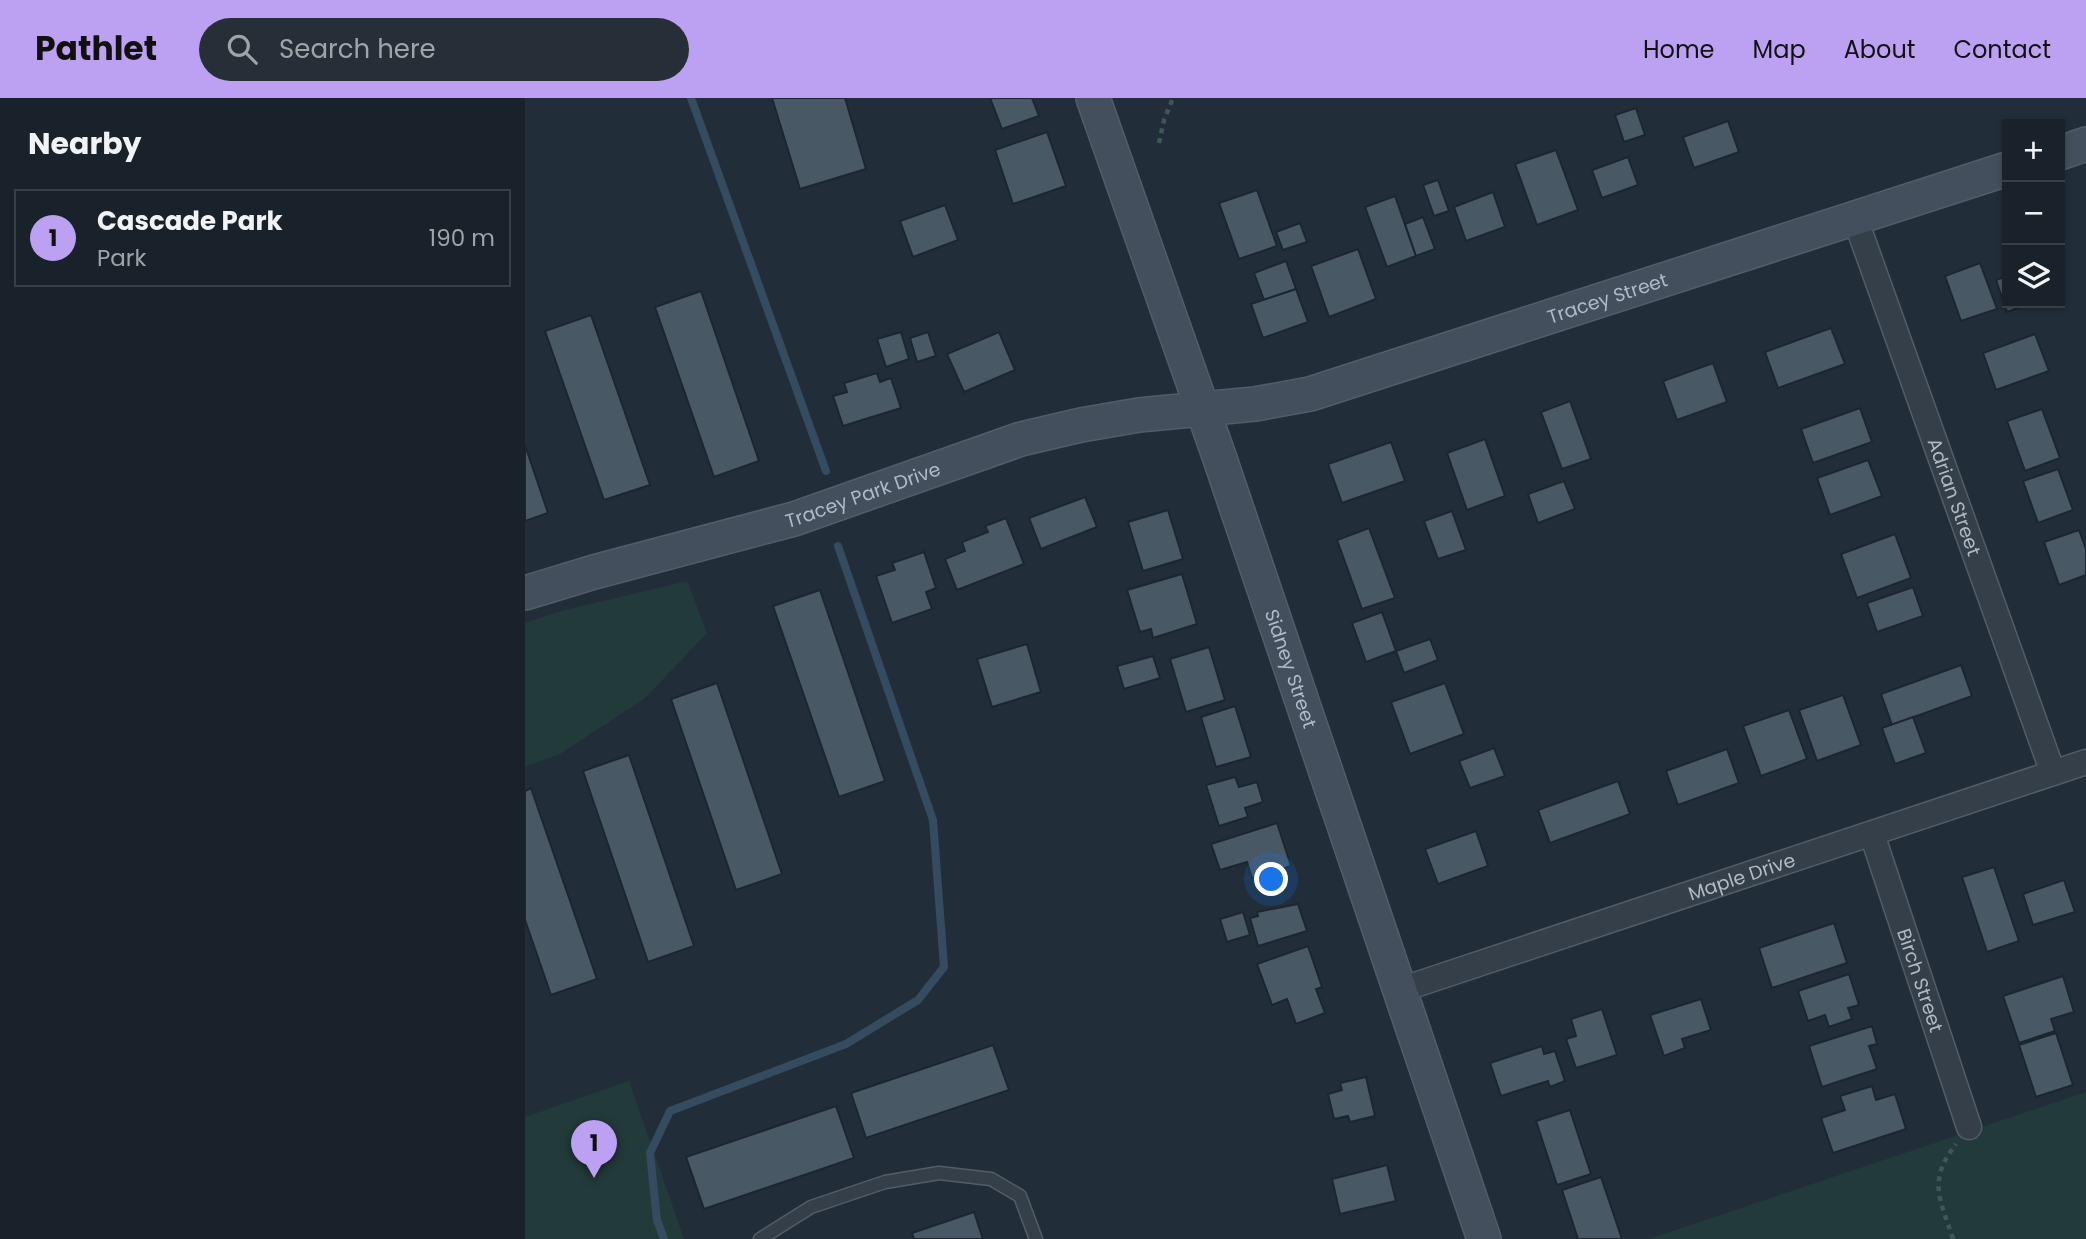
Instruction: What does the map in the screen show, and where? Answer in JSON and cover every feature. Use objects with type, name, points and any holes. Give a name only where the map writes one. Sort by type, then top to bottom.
[{"type":"street","name":"Sidney Street","points":[[1093,98],[1202,409],[1484,1239]]},
{"type":"street","points":[[2065,150],[2086,144]]},
{"type":"street","name":"Tracey Street","points":[[1202,409],[1255,404],[1310,394],[2002,171]]},
{"type":"street","name":"Adrian Street","points":[[1855,218],[2053,773]]},
{"type":"street","name":"Tracey Park Drive","points":[[525,593],[794,519],[1021,439],[1139,415],[1202,409]]},
{"type":"street","name":"Maple Drive","points":[[1400,990],[2086,762]]},
{"type":"street","name":"Birch Street","points":[[1872,834],[1969,1127]]},
{"type":"lane","points":[[760,1239],[811,1207],[884,1182],[939,1173],[991,1179],[1020,1196],[1036,1239]]},
{"type":"path","points":[[1159,143],[1173,98]]},
{"type":"path","points":[[1954,1239],[1937,1190],[1943,1161],[1969,1127]]},
{"type":"green space","points":[[687,581],[707,633],[645,698],[560,754],[525,767],[525,623],[561,611]]},
{"type":"green space","points":[[629,1081],[684,1239],[525,1239],[525,1117]]},
{"type":"green space","points":[[2086,1092],[2086,1239],[1649,1239]]},
{"type":"building","points":[[772,98],[845,98],[866,169],[800,189]]},
{"type":"building","points":[[990,98],[1032,98],[1039,116],[1002,129]]},
{"type":"building","points":[[1636,108],[1645,135],[1624,142],[1615,115]]},
{"type":"building","points":[[1728,121],[1739,152],[1694,168],[1683,137]]},
{"type":"building","points":[[1047,132],[1066,186],[1013,204],[995,150]]},
{"type":"building","points":[[1556,150],[1578,210],[1537,225],[1515,164]]},
{"type":"building","points":[[1628,157],[1638,185],[1602,198],[1592,170]]},
{"type":"building","points":[[1438,180],[1449,211],[1434,216],[1423,185]]},
{"type":"building","points":[[1257,190],[1277,246],[1239,259],[1219,203]]},
{"type":"building","points":[[1493,192],[1505,227],[1466,241],[1454,207]]},
{"type":"building","points":[[1395,196],[1416,256],[1387,267],[1365,207]]},
{"type":"building","points":[[945,205],[958,240],[913,257],[900,221]]},
{"type":"building","points":[[1423,217],[1435,249],[1416,256],[1405,224]]},
{"type":"building","points":[[1300,223],[1307,242],[1283,250],[1276,232]]},
{"type":"building","points":[[1358,249],[1376,299],[1329,317],[1311,266]]},
{"type":"building","points":[[1286,261],[1296,289],[1264,300],[1254,273]]},
{"type":"building","points":[[1980,263],[1997,309],[1961,321],[1945,276]]},
{"type":"building","points":[[2002,278],[2002,297],[1996,280]]},
{"type":"building","points":[[1296,289],[1308,322],[1263,338],[1251,304]]},
{"type":"building","points":[[701,291],[759,461],[714,477],[655,307]]},
{"type":"building","points":[[591,315],[650,485],[604,500],[545,331]]},
{"type":"building","points":[[1831,328],[1845,364],[1778,388],[1765,352]]},
{"type":"building","points":[[901,332],[909,359],[886,367],[877,339]]},
{"type":"building","points":[[928,332],[936,356],[917,362],[910,338]]},
{"type":"building","points":[[999,332],[1015,370],[964,392],[947,354]]},
{"type":"building","points":[[2035,334],[2049,371],[1996,390],[1983,353]]},
{"type":"building","points":[[1713,363],[1727,402],[1677,420],[1663,381]]},
{"type":"building","points":[[877,373],[880,382],[891,378],[901,408],[843,426],[833,396],[847,392],[844,383]]},
{"type":"building","points":[[1570,401],[1591,459],[1562,469],[1541,412]]},
{"type":"building","points":[[1860,408],[1872,442],[1813,463],[1801,429]]},
{"type":"building","points":[[2042,409],[2060,458],[2025,471],[2007,421]]},
{"type":"building","points":[[1485,439],[1505,496],[1467,510],[1447,453]]},
{"type":"building","points":[[1391,442],[1405,481],[1342,503],[1328,464]]},
{"type":"building","points":[[525,445],[548,513],[525,521]]},
{"type":"building","points":[[1868,460],[1882,496],[1830,515],[1817,478]]},
{"type":"building","points":[[2058,469],[2073,510],[2038,523],[2023,481]]},
{"type":"building","points":[[1564,481],[1575,509],[1538,523],[1528,494]]},
{"type":"building","points":[[1085,497],[1097,527],[1041,549],[1029,518]]},
{"type":"building","points":[[1168,510],[1183,559],[1143,571],[1128,522]]},
{"type":"building","points":[[1452,511],[1466,550],[1438,559],[1424,521]]},
{"type":"building","points":[[1006,518],[1024,564],[957,590],[945,559],[965,551],[962,542],[988,532],[985,526]]},
{"type":"building","points":[[1369,528],[1395,598],[1362,609],[1337,540]]},
{"type":"building","points":[[2079,530],[2086,549],[2086,575],[2059,585],[2044,542]]},
{"type":"building","points":[[1895,534],[1911,578],[1857,598],[1841,554]]},
{"type":"building","points":[[924,552],[936,588],[926,592],[932,609],[892,623],[876,576],[895,570],[892,563]]},
{"type":"building","points":[[1182,574],[1197,624],[1153,638],[1151,629],[1140,632],[1127,590]]},
{"type":"building","points":[[1913,587],[1923,616],[1877,632],[1867,603]]},
{"type":"building","points":[[820,590],[885,781],[839,797],[773,606]]},
{"type":"building","points":[[1382,612],[1396,651],[1366,662],[1352,623]]},
{"type":"building","points":[[1430,639],[1438,660],[1404,673],[1396,651]]},
{"type":"building","points":[[1027,644],[1041,692],[992,707],[977,659]]},
{"type":"building","points":[[1209,647],[1225,700],[1186,712],[1170,659]]},
{"type":"building","points":[[1153,656],[1160,678],[1124,689],[1117,666]]},
{"type":"building","points":[[1961,665],[1972,696],[1892,725],[1881,694]]},
{"type":"building","points":[[717,683],[782,874],[736,890],[671,699]]},
{"type":"building","points":[[1445,683],[1464,734],[1410,754],[1391,702]]},
{"type":"building","points":[[1843,695],[1861,745],[1817,761],[1799,710]]},
{"type":"building","points":[[1235,706],[1251,757],[1216,767],[1201,717]]},
{"type":"building","points":[[1789,710],[1807,759],[1761,776],[1743,726]]},
{"type":"building","points":[[1913,717],[1926,753],[1895,764],[1882,728]]},
{"type":"building","points":[[1494,748],[1505,776],[1470,788],[1459,761]]},
{"type":"building","points":[[1727,749],[1739,783],[1678,805],[1666,771]]},
{"type":"building","points":[[629,755],[694,946],[648,962],[583,771]]},
{"type":"building","points":[[1235,777],[1239,787],[1257,782],[1263,802],[1245,808],[1248,817],[1219,826],[1206,785]]},
{"type":"building","points":[[1618,781],[1630,814],[1550,843],[1538,810]]},
{"type":"building","points":[[531,788],[597,979],[551,995],[525,920],[525,791]]},
{"type":"building","points":[[1277,823],[1291,866],[1252,878],[1247,862],[1220,870],[1211,844]]},
{"type":"building","points":[[1476,831],[1488,866],[1438,884],[1425,849]]},
{"type":"building","points":[[1994,867],[2019,941],[1987,952],[1962,877]]},
{"type":"building","points":[[2064,880],[2075,912],[2033,925],[2023,894]]},
{"type":"building","points":[[1298,904],[1307,931],[1258,946],[1250,918],[1258,916],[1257,912]]},
{"type":"building","points":[[1243,912],[1250,935],[1227,942],[1220,919]]},
{"type":"building","points":[[1834,923],[1847,963],[1772,988],[1759,948]]},
{"type":"building","points":[[1308,946],[1322,987],[1316,989],[1325,1013],[1296,1024],[1287,999],[1272,1005],[1257,964]]},
{"type":"building","points":[[1849,974],[1859,1005],[1848,1008],[1852,1019],[1829,1027],[1825,1015],[1808,1021],[1798,991]]},
{"type":"building","points":[[2063,976],[2074,1012],[2051,1019],[2055,1031],[2019,1043],[2003,996]]},
{"type":"building","points":[[1701,999],[1711,1030],[1682,1039],[1685,1048],[1664,1056],[1650,1015]]},
{"type":"building","points":[[1602,1009],[1617,1055],[1576,1068],[1566,1039],[1576,1036],[1571,1019]]},
{"type":"building","points":[[1872,1026],[1877,1044],[1869,1046],[1877,1069],[1822,1087],[1809,1046]]},
{"type":"building","points":[[2056,1033],[2073,1085],[2036,1097],[2019,1045]]},
{"type":"building","points":[[993,1045],[1009,1090],[866,1138],[851,1093]]},
{"type":"building","points":[[1542,1046],[1544,1054],[1555,1051],[1565,1081],[1550,1087],[1548,1081],[1501,1096],[1490,1063]]},
{"type":"building","points":[[1366,1077],[1375,1116],[1350,1122],[1348,1116],[1334,1119],[1328,1094],[1342,1090],[1340,1083]]},
{"type":"building","points":[[1872,1086],[1876,1100],[1895,1094],[1906,1129],[1833,1153],[1821,1118],[1845,1110],[1840,1096]]},
{"type":"building","points":[[836,1106],[854,1158],[704,1209],[686,1157]]},
{"type":"building","points":[[1570,1110],[1591,1174],[1557,1185],[1536,1121]]},
{"type":"building","points":[[1387,1165],[1396,1201],[1340,1214],[1332,1179]]},
{"type":"building","points":[[1601,1177],[1622,1239],[1578,1239],[1562,1190]]},
{"type":"building","points":[[974,1212],[983,1239],[914,1239],[912,1233]]},
{"type":"waterway","points":[[691,98],[826,471]]},
{"type":"waterway","points":[[664,1239],[657,1220],[650,1153],[670,1111],[846,1044],[918,1000],[944,967],[933,820],[838,546]]},
{"type":"place","name":"Cascade Park","points":[[594,1178]]}]
